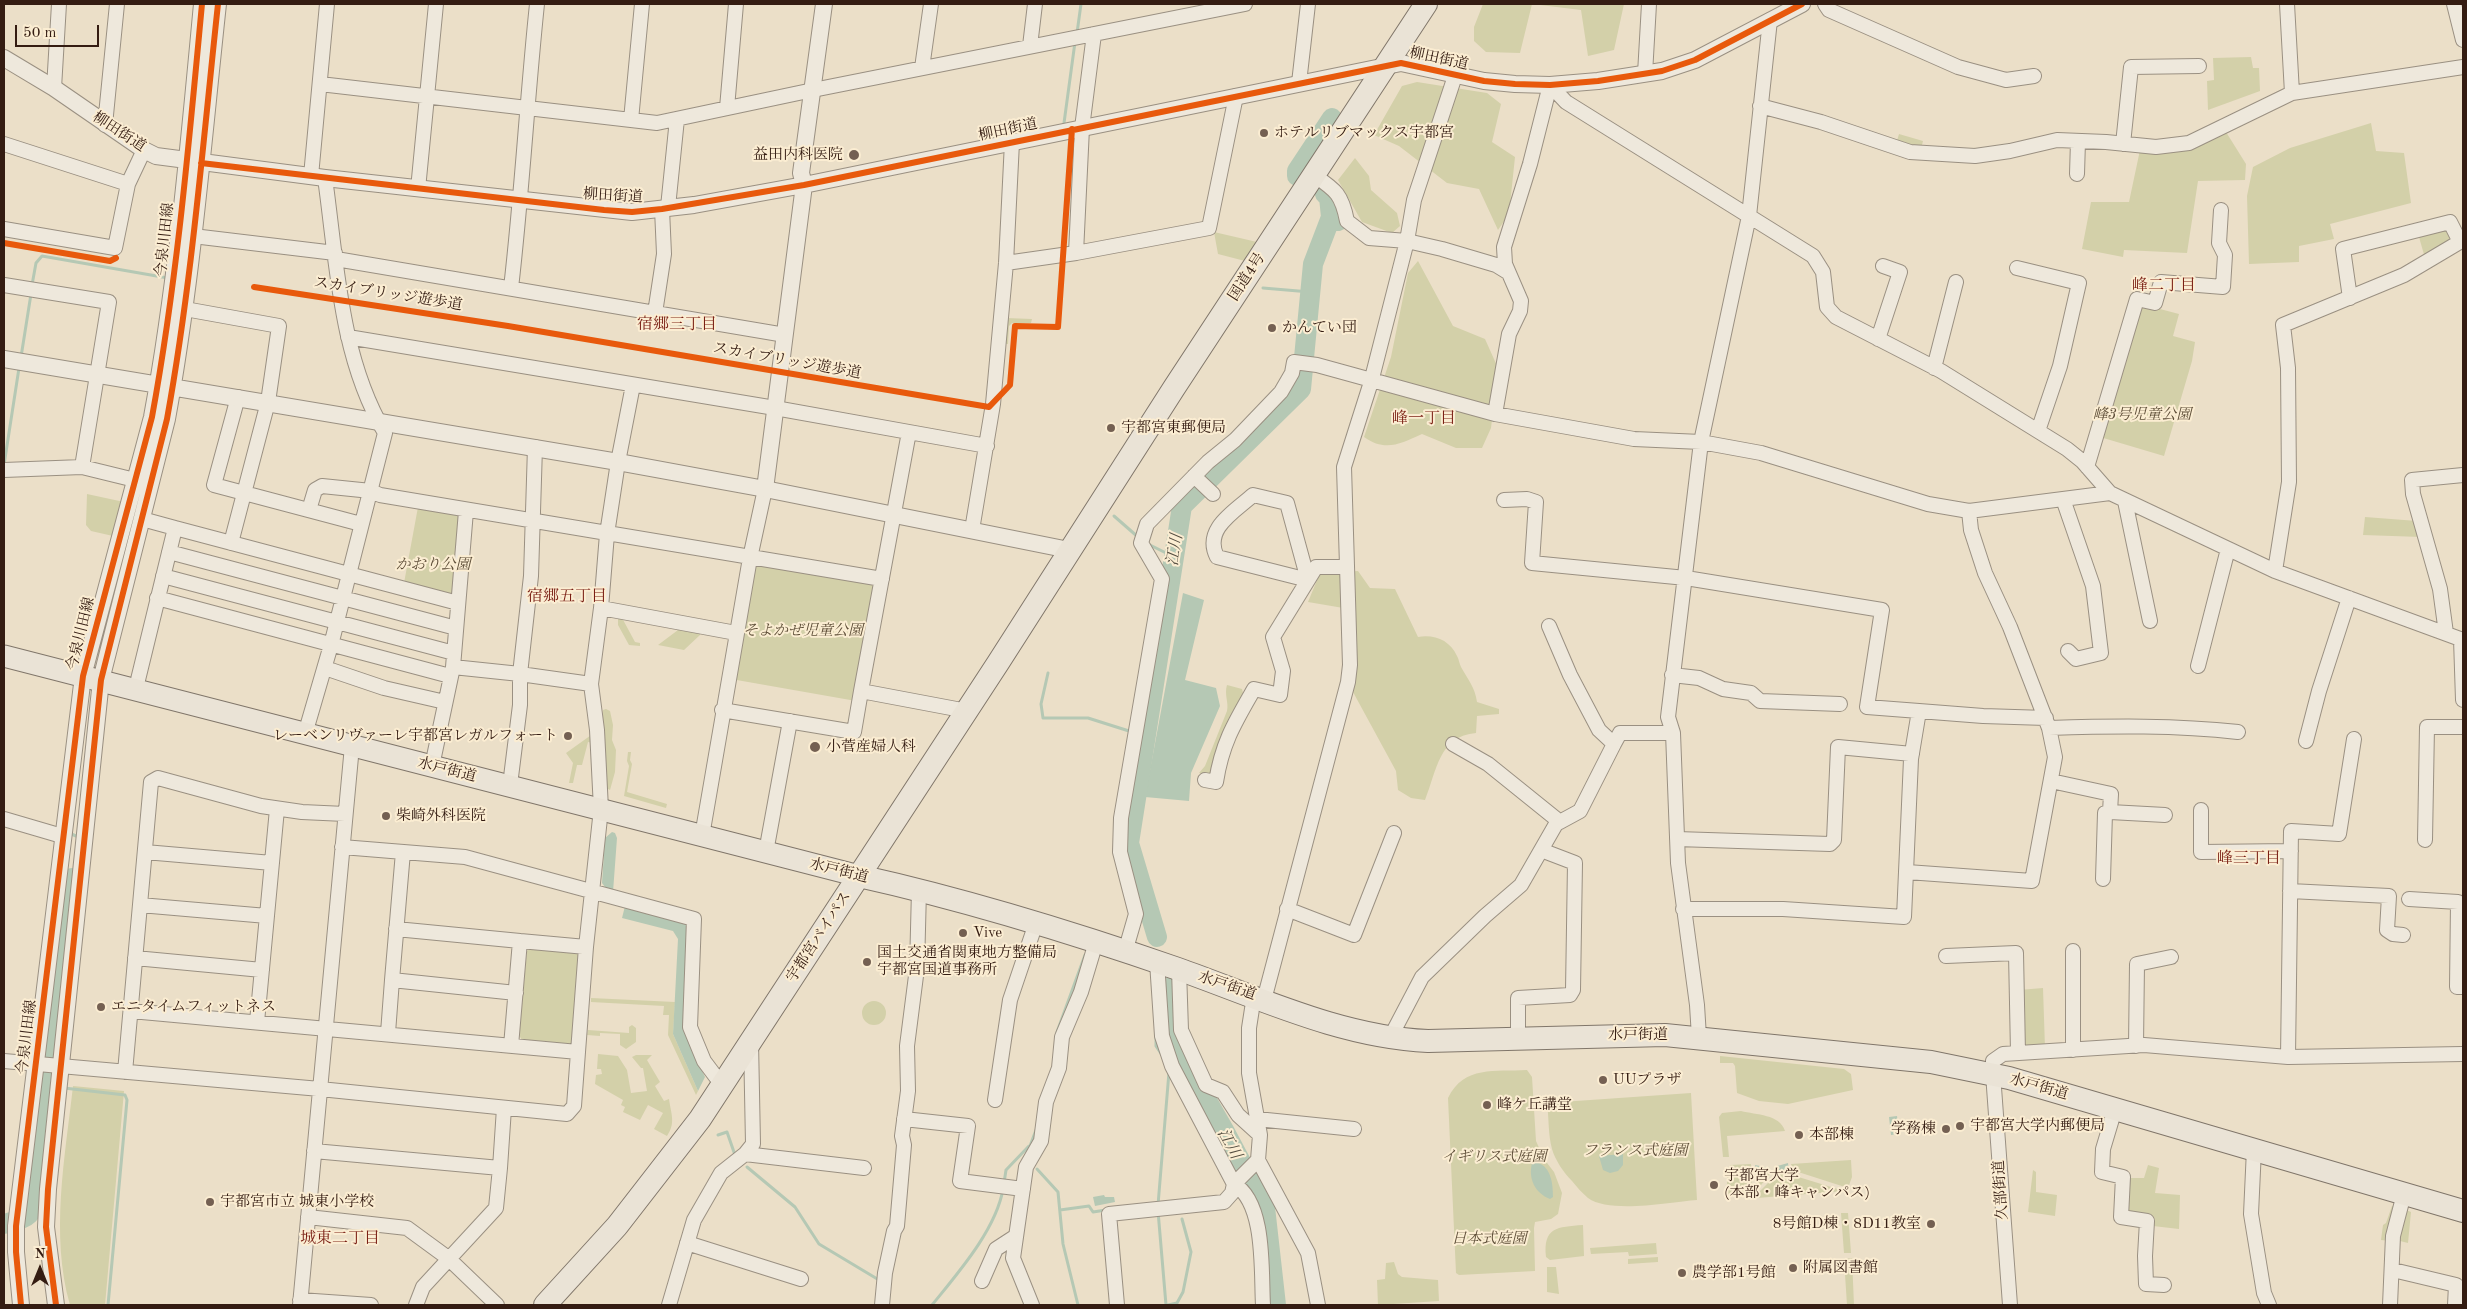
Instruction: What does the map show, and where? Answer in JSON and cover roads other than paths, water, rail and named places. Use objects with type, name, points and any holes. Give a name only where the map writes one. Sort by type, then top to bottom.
[{"type":"highway","name":"国道4号","points":[[1069,550],[1426,4]]},
{"type":"highway","name":"宇都宮バイパス","points":[[545,1305],[594,1253],[645,1193],[722,1086],[967,711],[1069,550]]},
{"type":"highway","name":"水戸街道","points":[[859,876],[919,890],[1036,923],[1157,962],[1349,1029],[1390,1038],[1428,1040],[1629,1034],[1699,1037],[1931,1062],[1993,1074],[2463,1211]]},
{"type":"main road","name":"水戸街道","points":[[4,656],[136,688],[305,734],[859,876]]},
{"type":"street","points":[[54,88],[59,4]]},
{"type":"street","points":[[105,125],[117,4]]},
{"type":"street","name":"今泉川田線","points":[[21,1305],[16,1252],[16,1226],[37,1064],[62,836],[92,678],[135,480],[152,417],[166,385],[185,309],[193,236],[194,162],[202,4]]},
{"type":"street","name":"今泉川田線","points":[[56,1305],[46,1227],[48,1189],[62,1067],[86,813],[92,678],[142,518],[168,418],[166,385],[174,278],[218,4]]},
{"type":"street","points":[[305,734],[332,645],[361,524],[386,433],[378,421],[350,350],[336,256],[318,177],[320,84],[327,4]]},
{"type":"street","points":[[418,189],[436,4]]},
{"type":"street","points":[[511,288],[521,201],[526,107],[537,4]]},
{"type":"street","points":[[631,120],[642,4]]},
{"type":"street","points":[[727,108],[736,4]]},
{"type":"street","points":[[818,88],[824,4]]},
{"type":"street","points":[[702,836],[722,710],[750,558],[765,489],[804,186],[801,173],[835,4]]},
{"type":"street","points":[[922,68],[931,4]]},
{"type":"street","points":[[1030,46],[1035,4]]},
{"type":"street","points":[[320,84],[657,123],[818,88],[1245,4]]},
{"type":"street","points":[[1299,84],[1308,4]]},
{"type":"street","points":[[1646,74],[1649,4]]},
{"type":"street","name":"柳田街道","points":[[4,58],[54,88],[105,125],[156,156],[418,189],[632,212],[804,186],[1384,67],[1409,64],[1455,76],[1515,84],[1550,85],[1646,74],[1695,60],[1802,4]]},
{"type":"street","points":[[1824,4],[1829,10],[1958,67],[2006,80],[2034,76]]},
{"type":"street","points":[[2287,4],[2292,93]]},
{"type":"street","points":[[2454,4],[2463,40]]},
{"type":"street","points":[[1699,1037],[1697,1004],[1684,909],[1677,838],[1673,733],[1668,717],[1701,442],[1749,216],[1770,20]]},
{"type":"street","points":[[1076,253],[1082,128],[1094,34]]},
{"type":"street","points":[[2123,144],[2131,67],[2199,66]]},
{"type":"street","points":[[1760,106],[1821,122],[1910,152],[1975,156],[2010,152],[2057,140],[2156,147],[2189,143],[2292,93],[2463,67]]},
{"type":"street","points":[[1318,1305],[1308,1253],[1258,1160],[1260,1135],[1249,1073],[1249,1028],[1287,909],[1348,682],[1350,665],[1344,467],[1371,382],[1407,241],[1414,200],[1455,76]]},
{"type":"street","points":[[1550,85],[1566,102],[1813,256],[1823,272],[1826,307],[1836,317],[1934,368],[2067,448],[2110,493],[2275,571],[2462,639],[2463,700]]},
{"type":"street","points":[[1495,414],[1509,334],[1520,311],[1521,301],[1505,264],[1504,247],[1530,164],[1550,85]]},
{"type":"street","points":[[1006,263],[1076,253],[1209,228],[1236,96]]},
{"type":"street","points":[[655,313],[664,254],[665,208],[678,119]]},
{"type":"street","points":[[2077,174],[2078,141]]},
{"type":"street","points":[[972,530],[994,404],[1006,263],[1012,142]]},
{"type":"street","points":[[4,144],[128,184]]},
{"type":"street","points":[[4,229],[115,248],[128,184],[144,150]]},
{"type":"street","points":[[1315,176],[1334,188],[1344,202],[1347,221],[1369,238],[1407,241],[1496,265],[1509,273]]},
{"type":"street","points":[[2087,467],[2138,299],[2156,303],[2160,282],[2223,287],[2225,255],[2219,243],[2221,210]]},
{"type":"street","points":[[2275,571],[2289,482],[2288,368],[2283,325],[2350,298],[2404,276],[2462,241],[2450,222],[2343,249],[2350,298]]},
{"type":"street","points":[[193,236],[336,256],[785,335]]},
{"type":"street","points":[[1878,339],[1900,272],[1883,266]]},
{"type":"street","points":[[2017,268],[2079,283],[2060,366],[2038,431]]},
{"type":"street","points":[[1934,368],[1956,282]]},
{"type":"street","points":[[4,285],[109,302],[82,467]]},
{"type":"street","points":[[185,309],[279,326],[268,402],[231,543]]},
{"type":"street","points":[[348,337],[775,408],[987,446]]},
{"type":"street","points":[[4,359],[535,447],[765,489],[1069,550]]},
{"type":"street","points":[[1125,952],[1136,914],[1120,852],[1121,818],[1162,579],[1141,543],[1147,524],[1235,440],[1281,392],[1292,373],[1294,362],[1306,363],[1495,414],[1634,440],[1701,442],[1762,453],[1928,504],[1969,511],[2110,493]]},
{"type":"street","points":[[4,1061],[320,1089],[566,1114],[574,1106],[586,947],[600,809],[597,730],[591,684],[601,608],[607,534],[633,384]]},
{"type":"street","points":[[238,397],[214,485],[361,524]]},
{"type":"street","points":[[722,710],[854,732],[909,432]]},
{"type":"street","points":[[510,786],[520,704],[520,674],[531,576],[535,447]]},
{"type":"street","points":[[4,470],[82,467],[135,480]]},
{"type":"street","points":[[2446,633],[2440,589],[2413,494],[2412,480],[2463,474]]},
{"type":"street","points":[[1196,477],[1211,492]]},
{"type":"street","points":[[309,510],[315,490],[322,486],[371,491],[380,496],[466,511],[882,579]]},
{"type":"street","points":[[1253,495],[1287,503],[1308,580],[1217,557],[1212,548],[1216,527],[1253,495]]},
{"type":"street","points":[[1504,500],[1527,499],[1536,502],[1532,564],[1686,578],[1882,610],[1867,707],[2048,723],[2194,727],[2238,732]]},
{"type":"street","points":[[2063,499],[2092,586],[2101,654],[2076,659],[2068,651]]},
{"type":"street","points":[[2125,501],[2150,621]]},
{"type":"street","points":[[432,766],[454,653],[466,511]]},
{"type":"street","points":[[1908,872],[2032,881],[2051,781],[2054,757],[2048,723],[2010,627],[1985,573],[1971,530],[1969,511]]},
{"type":"street","points":[[142,518],[458,603]]},
{"type":"street","points":[[136,688],[175,528]]},
{"type":"street","points":[[2198,666],[2228,549]]},
{"type":"street","points":[[169,552],[456,628]]},
{"type":"street","points":[[1205,780],[1216,782],[1219,760],[1228,734],[1254,689],[1280,695],[1283,671],[1273,637],[1316,567],[1347,567]]},
{"type":"street","points":[[163,576],[454,653]]},
{"type":"street","points":[[158,598],[332,645],[451,672],[520,674],[591,684]]},
{"type":"street","points":[[2306,741],[2319,691],[2349,598]]},
{"type":"street","points":[[601,608],[736,633]]},
{"type":"street","points":[[1549,626],[1570,675],[1599,730],[1614,744]]},
{"type":"street","points":[[325,668],[384,688],[445,702]]},
{"type":"street","points":[[1672,675],[1699,678],[1723,689],[1751,693],[1760,701],[1840,704]]},
{"type":"street","points":[[861,691],[967,711]]},
{"type":"street","points":[[1684,909],[1783,909],[1904,917],[1908,872],[1912,754],[1919,711]]},
{"type":"street","points":[[766,852],[790,721]]},
{"type":"street","points":[[2425,840],[2427,727],[2463,727]]},
{"type":"street","points":[[1390,1038],[1422,977],[1521,886],[1556,824],[1580,811],[1620,733],[1673,733]]},
{"type":"street","points":[[2288,1057],[2291,832],[2339,834],[2354,739]]},
{"type":"street","points":[[1453,744],[1488,764],[1560,822]]},
{"type":"street","points":[[352,746],[300,1303],[371,1305]]},
{"type":"street","points":[[1677,838],[1830,844],[1834,840],[1838,747],[1912,754]]},
{"type":"street","points":[[125,1072],[151,782],[158,778],[277,809],[345,814]]},
{"type":"street","points":[[2051,781],[2112,794],[2110,812]]},
{"type":"street","points":[[257,1022],[277,809]]},
{"type":"street","points":[[2201,810],[2201,852],[2291,851]]},
{"type":"street","points":[[2103,879],[2105,813],[2165,815]]},
{"type":"street","points":[[4,819],[62,836]]},
{"type":"street","points":[[1287,909],[1354,935],[1394,833]]},
{"type":"street","points":[[342,847],[465,857],[694,919],[690,1027],[704,1061],[722,1086]]},
{"type":"street","points":[[1518,1038],[1518,998],[1570,995],[1573,990],[1575,862],[1541,850]]},
{"type":"street","points":[[145,852],[272,863]]},
{"type":"street","points":[[388,1033],[403,852]]},
{"type":"street","points":[[882,1305],[885,1273],[894,1231],[897,1226],[904,1118],[908,1091],[907,1046],[917,968],[919,890]]},
{"type":"street","points":[[2290,891],[2389,896],[2387,930],[2393,934],[2403,935]]},
{"type":"street","points":[[2409,899],[2458,902],[2457,987],[2463,987]]},
{"type":"street","points":[[140,905],[267,916]]},
{"type":"street","points":[[995,1100],[1010,1000],[1036,923]]},
{"type":"street","points":[[396,929],[586,947]]},
{"type":"street","points":[[511,1046],[520,941]]},
{"type":"street","points":[[1032,1305],[1013,1258],[1026,1167],[1041,1140],[1046,1102],[1059,1068],[1062,1037],[1081,992],[1096,942]]},
{"type":"street","points":[[2073,952],[2074,1050]]},
{"type":"street","points":[[1946,956],[2016,953],[2018,1053]]},
{"type":"street","points":[[2136,1046],[2137,964],[2172,957]]},
{"type":"street","points":[[135,958],[262,970]]},
{"type":"street","points":[[1157,962],[1162,1036],[1172,1066],[1234,1184],[1243,1190],[1248,1197],[1260,1235],[1263,1305]]},
{"type":"street","points":[[1179,970],[1181,1030],[1206,1085],[1223,1092],[1238,1115],[1260,1135]]},
{"type":"street","points":[[392,980],[516,993]]},
{"type":"street","points":[[131,1011],[388,1033],[578,1052]]},
{"type":"street","points":[[669,1305],[694,1220],[721,1173],[745,1154],[753,1144],[751,1040]]},
{"type":"street","points":[[1993,1074],[1993,1061],[2003,1054],[2136,1046],[2190,1048],[2288,1057],[2463,1054]]},
{"type":"street","name":"久部街道","points":[[1993,1074],[2010,1305]]},
{"type":"street","points":[[416,1305],[423,1287],[496,1208],[504,1108]]},
{"type":"street","points":[[2115,1109],[2103,1149],[2102,1172],[2123,1177],[2121,1217],[2147,1221],[2146,1284],[2164,1285]]},
{"type":"street","points":[[904,1118],[968,1126],[960,1181],[1023,1189]]},
{"type":"street","points":[[1257,1119],[1354,1129]]},
{"type":"street","points":[[2254,1149],[2251,1214],[2264,1293],[2269,1305]]},
{"type":"street","points":[[314,1152],[500,1168]]},
{"type":"street","points":[[745,1154],[864,1168]]},
{"type":"street","points":[[1117,1305],[1109,1214],[1224,1202],[1232,1193],[1234,1184],[1258,1160]]},
{"type":"street","points":[[2390,1305],[2394,1236],[2404,1194]]},
{"type":"street","points":[[308,1217],[406,1228],[448,1258],[497,1305]]},
{"type":"street","points":[[982,1281],[996,1249],[1016,1236]]},
{"type":"street","points":[[687,1243],[768,1267],[801,1279]]},
{"type":"street","points":[[2393,1270],[2456,1285],[2455,1305]]},
{"type":"waterway","points":[[1077,33],[1081,4]]},
{"type":"waterway","points":[[1064,123],[1075,42]]},
{"type":"waterway","points":[[1297,176],[1297,171],[1332,118]]},
{"type":"waterway","points":[[1325,194],[1329,197],[1331,217]]},
{"type":"waterway","name":"江川","points":[[1157,937],[1129,843],[1182,506],[1301,389],[1313,264],[1331,217],[1338,221]]},
{"type":"waterway","points":[[32,285],[36,263],[42,256],[168,278]]},
{"type":"waterway","points":[[1263,288],[1310,292]]},
{"type":"waterway","points":[[21,357],[31,294]]},
{"type":"waterway","points":[[4,465],[19,368]]},
{"type":"waterway","points":[[1114,516],[1138,537]]},
{"type":"waterway","points":[[1148,544],[1174,557]]},
{"type":"waterway","points":[[1048,673],[1041,704],[1043,718],[1088,718],[1129,731]]},
{"type":"waterway","name":"江川","points":[[1140,735],[1146,737]]},
{"type":"waterway","points":[[69,833],[76,836]]},
{"type":"waterway","points":[[4,1224],[27,1216],[33,1208],[37,1193],[72,878]]},
{"type":"waterway","points":[[1057,1032],[1085,955]]},
{"type":"waterway","name":"江川","points":[[1171,987],[1173,1041],[1265,1207],[1276,1305]]},
{"type":"waterway","points":[[1163,994],[1171,991]]},
{"type":"waterway","points":[[1156,1035],[1156,1046],[1162,1055]]},
{"type":"waterway","points":[[1158,1205],[1169,1072]]},
{"type":"waterway","points":[[64,1088],[125,1095],[127,1100],[108,1305]]},
{"type":"waterway","points":[[1027,1154],[1036,1130]]},
{"type":"waterway","points":[[718,1135],[727,1132],[735,1155]]},
{"type":"waterway","points":[[1004,1183],[1006,1170],[1029,1146]]},
{"type":"waterway","points":[[747,1167],[795,1207],[819,1244],[879,1280]]},
{"type":"waterway","points":[[1037,1169],[1058,1192],[1063,1244],[1078,1305]]},
{"type":"waterway","points":[[932,1305],[984,1236],[999,1204],[1003,1189]]},
{"type":"waterway","points":[[1060,1210],[1089,1206],[1093,1212],[1106,1210]]},
{"type":"waterway","points":[[1158,1211],[1166,1305]]},
{"type":"waterway","points":[[1168,1305],[1177,1303],[1183,1292],[1191,1252],[1182,1219]]},
{"type":"place","name":"ホテルリブマックス宇都宮","points":[[1264,133]]},
{"type":"place","name":"益田内科医院","points":[[854,155]]},
{"type":"place","name":"かんてい団","points":[[1272,328]]},
{"type":"place","name":"宇都宮東郵便局","points":[[1111,428]]},
{"type":"place","name":"レーベンリヴァーレ宇都宮レガルフォート","points":[[568,736]]},
{"type":"place","name":"小菅産婦人科","points":[[815,747]]},
{"type":"place","name":"柴崎外科医院","points":[[386,816]]},
{"type":"place","name":"Vive","points":[[963,933]]},
{"type":"place","name":"国土交通省関東地方整備局 宇都宮国道事務所","points":[[867,962]]},
{"type":"place","name":"エニタイムフィットネス","points":[[101,1007]]},
{"type":"place","name":"UUプラザ","points":[[1603,1080]]},
{"type":"place","name":"峰ケ丘講堂","points":[[1487,1105]]},
{"type":"place","name":"宇都宮大学内郵便局","points":[[1960,1126]]},
{"type":"place","name":"学務棟","points":[[1946,1129]]},
{"type":"place","name":"本部棟","points":[[1799,1135]]},
{"type":"place","name":"宇都宮大学 (本部・峰キャンパス)","points":[[1714,1185]]},
{"type":"place","name":"宇都宮市立 城東小学校","points":[[210,1202]]},
{"type":"place","name":"8号館D棟・8D11教室","points":[[1931,1224]]},
{"type":"place","name":"附属図書館","points":[[1793,1268]]},
{"type":"place","name":"農学部1号館","points":[[1682,1273]]},
{"type":"district","name":"峰二丁目","points":[[2164,286]]},
{"type":"district","name":"宿郷三丁目","points":[[677,325]]},
{"type":"district","name":"峰一丁目","points":[[1424,419]]},
{"type":"district","name":"宿郷五丁目","points":[[567,597]]},
{"type":"district","name":"峰三丁目","points":[[2249,859]]},
{"type":"district","name":"城東二丁目","points":[[340,1239]]},
{"type":"park label","name":"峰3号児童公園","points":[[2142,415]]},
{"type":"park label","name":"かおり公園","points":[[433,565]]},
{"type":"park label","name":"そよかぜ児童公園","points":[[803,631]]},
{"type":"park label","name":"フランス式庭園","points":[[1635,1151]]},
{"type":"park label","name":"イギリス式庭園","points":[[1494,1157]]},
{"type":"park label","name":"日本式庭園","points":[[1489,1239]]}]
